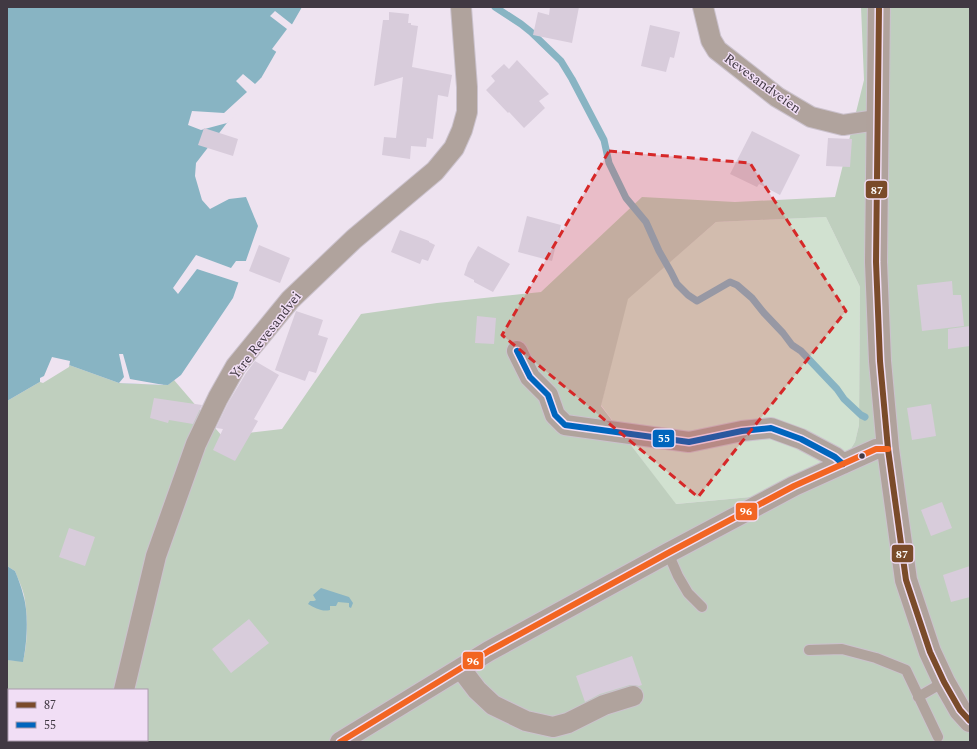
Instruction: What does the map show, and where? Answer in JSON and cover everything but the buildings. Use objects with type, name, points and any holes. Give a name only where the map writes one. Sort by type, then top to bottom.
[{"type":"main road","points":[[879,7],[876,262],[880,361],[888,449],[906,580],[930,652],[944,682],[960,710],[970,721]]},
{"type":"street","name":"Ytre Revesandvei","points":[[124,689],[156,556],[196,444],[218,398],[236,366],[290,300],[354,239],[435,171],[454,148],[462,130],[466,112],[467,87],[461,7]]},
{"type":"street","name":"Revesandveien","points":[[703,7],[712,40],[718,50],[777,97],[811,117],[843,125],[877,118]]},
{"type":"street","points":[[517,351],[530,377],[548,395],[555,415],[565,425],[689,442],[742,431],[771,428],[801,439],[835,457],[843,464]]},
{"type":"street","points":[[340,742],[489,651],[668,553],[794,486],[876,449],[888,449]]},
{"type":"street","points":[[461,669],[477,690],[492,705],[526,722],[553,727],[568,723],[604,705],[633,696]]},
{"type":"lane","points":[[668,553],[678,576],[688,592],[702,607]]},
{"type":"lane","points":[[809,650],[842,649],[876,658],[906,670],[938,737]]},
{"type":"lane","points":[[918,696],[944,682]]},
{"type":"highlighted area","points":[[609,151],[750,163],[846,311],[698,497],[502,335]]},
{"type":"green space","points":[[861,7],[970,7],[970,742],[7,742],[7,660],[23,661],[27,628],[23,592],[15,571],[7,566],[7,401],[69,365],[119,383],[168,385],[174,380],[222,436],[282,429],[361,314],[437,303],[541,292],[642,197],[735,202],[835,197],[864,80]],"holes":[[[826,217],[860,287],[859,425],[855,442],[843,461],[784,494],[676,504],[601,406],[628,299],[716,222]]]},
{"type":"green space","points":[[826,217],[860,287],[859,425],[855,442],[843,461],[784,494],[675,504],[601,405],[627,299],[716,222]]},
{"type":"water","points":[[7,7],[302,7],[260,80],[196,163],[195,176],[202,200],[210,209],[229,199],[246,197],[258,226],[233,298],[181,375],[168,385],[119,383],[69,365],[7,401]]},
{"type":"water","points":[[7,566],[15,571],[25,602],[27,628],[23,662],[7,660]]},
{"type":"water","points":[[321,588],[349,597],[353,603],[351,608],[349,607],[349,603],[338,602],[336,606],[330,606],[330,610],[321,610],[308,604],[310,601],[316,600],[313,595]]},
{"type":"pier","points":[[275,11],[294,26],[278,53],[272,49],[287,29],[270,16]]},
{"type":"pier","points":[[243,74],[255,84],[261,78],[263,79],[235,116],[227,123],[201,130],[188,125],[192,111],[224,113],[247,92],[236,81]]},
{"type":"pier","points":[[196,255],[231,268],[236,261],[247,261],[240,283],[197,269],[178,294],[173,288]]},
{"type":"pier","points":[[119,354],[123,354],[130,379],[164,385],[119,383],[124,377]]},
{"type":"pier","points":[[52,357],[70,361],[69,367],[43,383],[40,382],[40,378],[44,376]]},
{"type":"waterway","points":[[495,7],[531,32],[561,61],[604,140],[609,163],[626,198],[646,222],[659,251],[677,284],[688,295],[697,301],[730,282],[737,285],[752,298],[792,345],[801,351],[837,389],[844,399],[865,417]]},
{"type":"transit line","name":"87","points":[[879,7],[876,262],[880,361],[888,449],[906,580],[930,652],[944,682],[960,710],[970,721]]},
{"type":"transit line","name":"55","points":[[517,351],[530,377],[548,395],[555,415],[565,425],[689,442],[742,431],[771,428],[801,439],[835,457],[843,464]]},
{"type":"transit line","name":"96","points":[[340,742],[489,651],[668,553],[794,486],[876,449],[888,449]]}]
